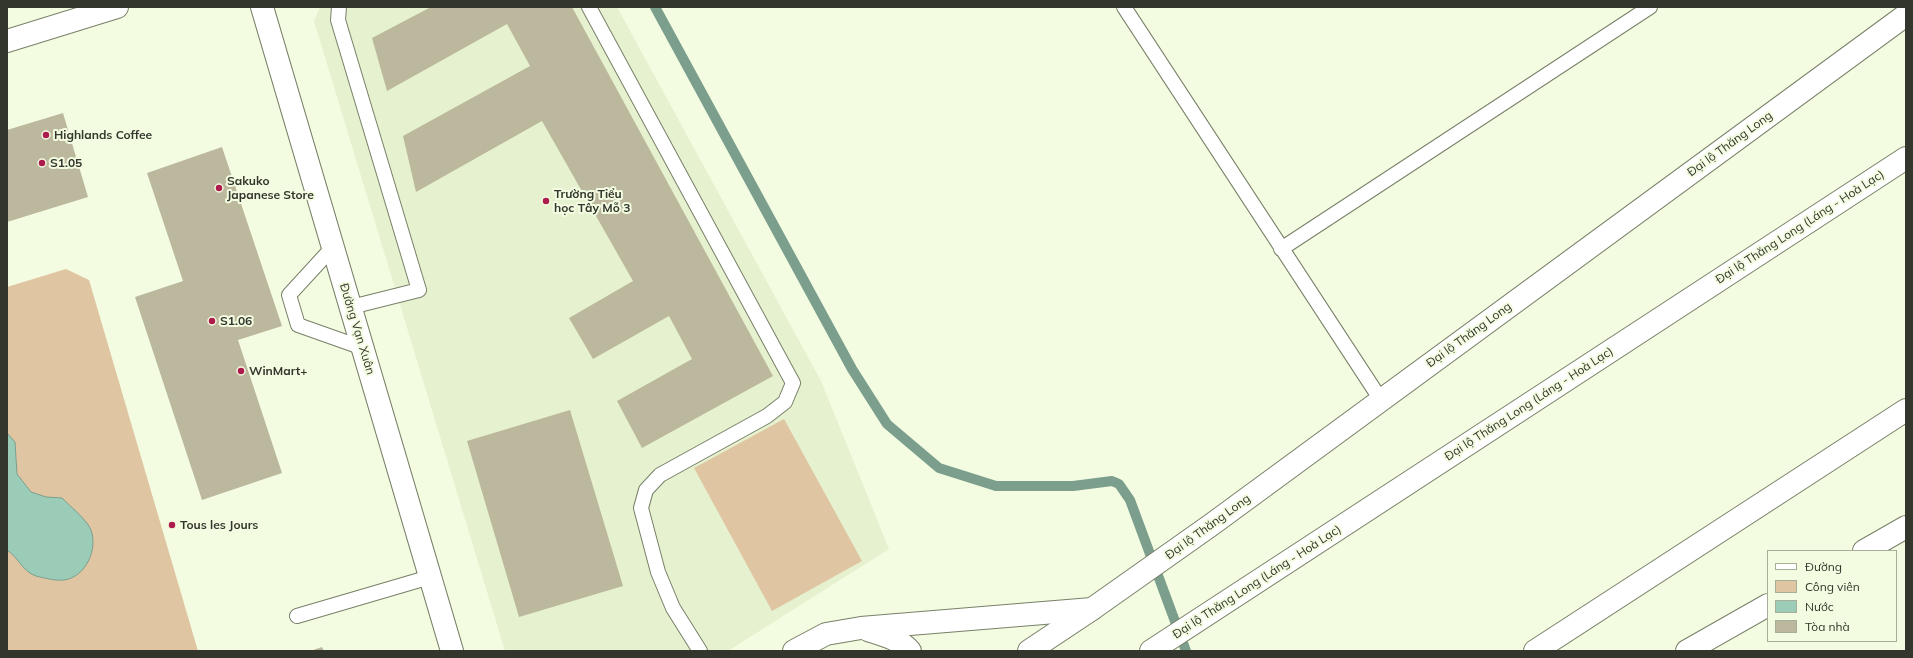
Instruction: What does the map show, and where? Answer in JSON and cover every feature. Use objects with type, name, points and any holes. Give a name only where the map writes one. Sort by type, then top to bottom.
[{"type":"main road","points":[[7,41],[117,7]]},
{"type":"main road","name":"Đường Vạn Xuân","points":[[262,7],[452,651]]},
{"type":"main road","name":"Đại lộ Thăng Long","points":[[1029,651],[1098,605],[1211,525],[1906,15]]},
{"type":"main road","name":"Đại lộ Thăng Long (Láng - Hoà Lạc)","points":[[1156,648],[1906,158]]},
{"type":"main road","points":[[1535,651],[1906,410]]},
{"type":"main road","points":[[1866,550],[1906,527]]},
{"type":"main road","points":[[794,651],[826,634],[861,628],[1098,605]]},
{"type":"main road","points":[[1687,651],[1767,606]]},
{"type":"main road","points":[[861,628],[891,637],[906,646],[910,651]]},
{"type":"lane","points":[[338,7],[338,20],[419,290],[350,307]]},
{"type":"lane","points":[[589,7],[793,383],[786,402],[766,416],[660,475],[646,490],[640,508],[658,572],[673,608],[700,651]]},
{"type":"lane","points":[[1124,7],[1381,400]]},
{"type":"lane","points":[[1281,249],[1650,7]]},
{"type":"lane","points":[[333,247],[289,295],[298,325],[363,348]]},
{"type":"lane","points":[[297,616],[430,577]]},
{"type":"shaded area","name":"Trường Tiểu học Tây Mỗ 3","points":[[320,7],[617,7],[821,381],[889,549],[728,651],[505,651],[314,21]]},
{"type":"green space","points":[[66,269],[89,280],[198,651],[7,651],[7,287]]},
{"type":"green space","points":[[784,419],[862,561],[772,611],[694,468]]},
{"type":"water","points":[[7,433],[15,442],[17,474],[31,492],[46,497],[62,498],[82,518],[91,530],[93,545],[88,561],[84,568],[72,578],[57,580],[31,574],[7,550]]},
{"type":"building","points":[[431,7],[572,7],[773,376],[642,448],[617,401],[692,359],[669,316],[593,359],[569,318],[633,281],[542,121],[416,192],[403,136],[530,66],[507,24],[387,91],[372,38]]},
{"type":"building","name":"S1.05","points":[[63,113],[88,197],[7,222],[7,130]]},
{"type":"building","name":"S1.06","points":[[222,147],[282,326],[238,340],[282,473],[202,500],[135,297],[183,281],[147,173]]},
{"type":"building","points":[[570,410],[623,586],[519,617],[467,441]]},
{"type":"building","points":[[322,647],[324,651],[310,651]]},
{"type":"waterway","points":[[655,7],[852,369],[887,424],[939,468],[996,486],[1073,486],[1112,481],[1119,484],[1130,500],[1186,651]]},
{"type":"place","name":"Highlands Coffee","points":[[46,135]]},
{"type":"place","name":"S1.05","points":[[42,163]]},
{"type":"place","name":"Sakuko Japanese Store","points":[[219,188]]},
{"type":"place","name":"Trường Tiểu học Tây Mỗ 3","points":[[546,201]]},
{"type":"place","name":"S1.06","points":[[212,321]]},
{"type":"place","name":"WinMart+","points":[[241,371]]},
{"type":"place","name":"Tous les Jours","points":[[172,525]]}]
